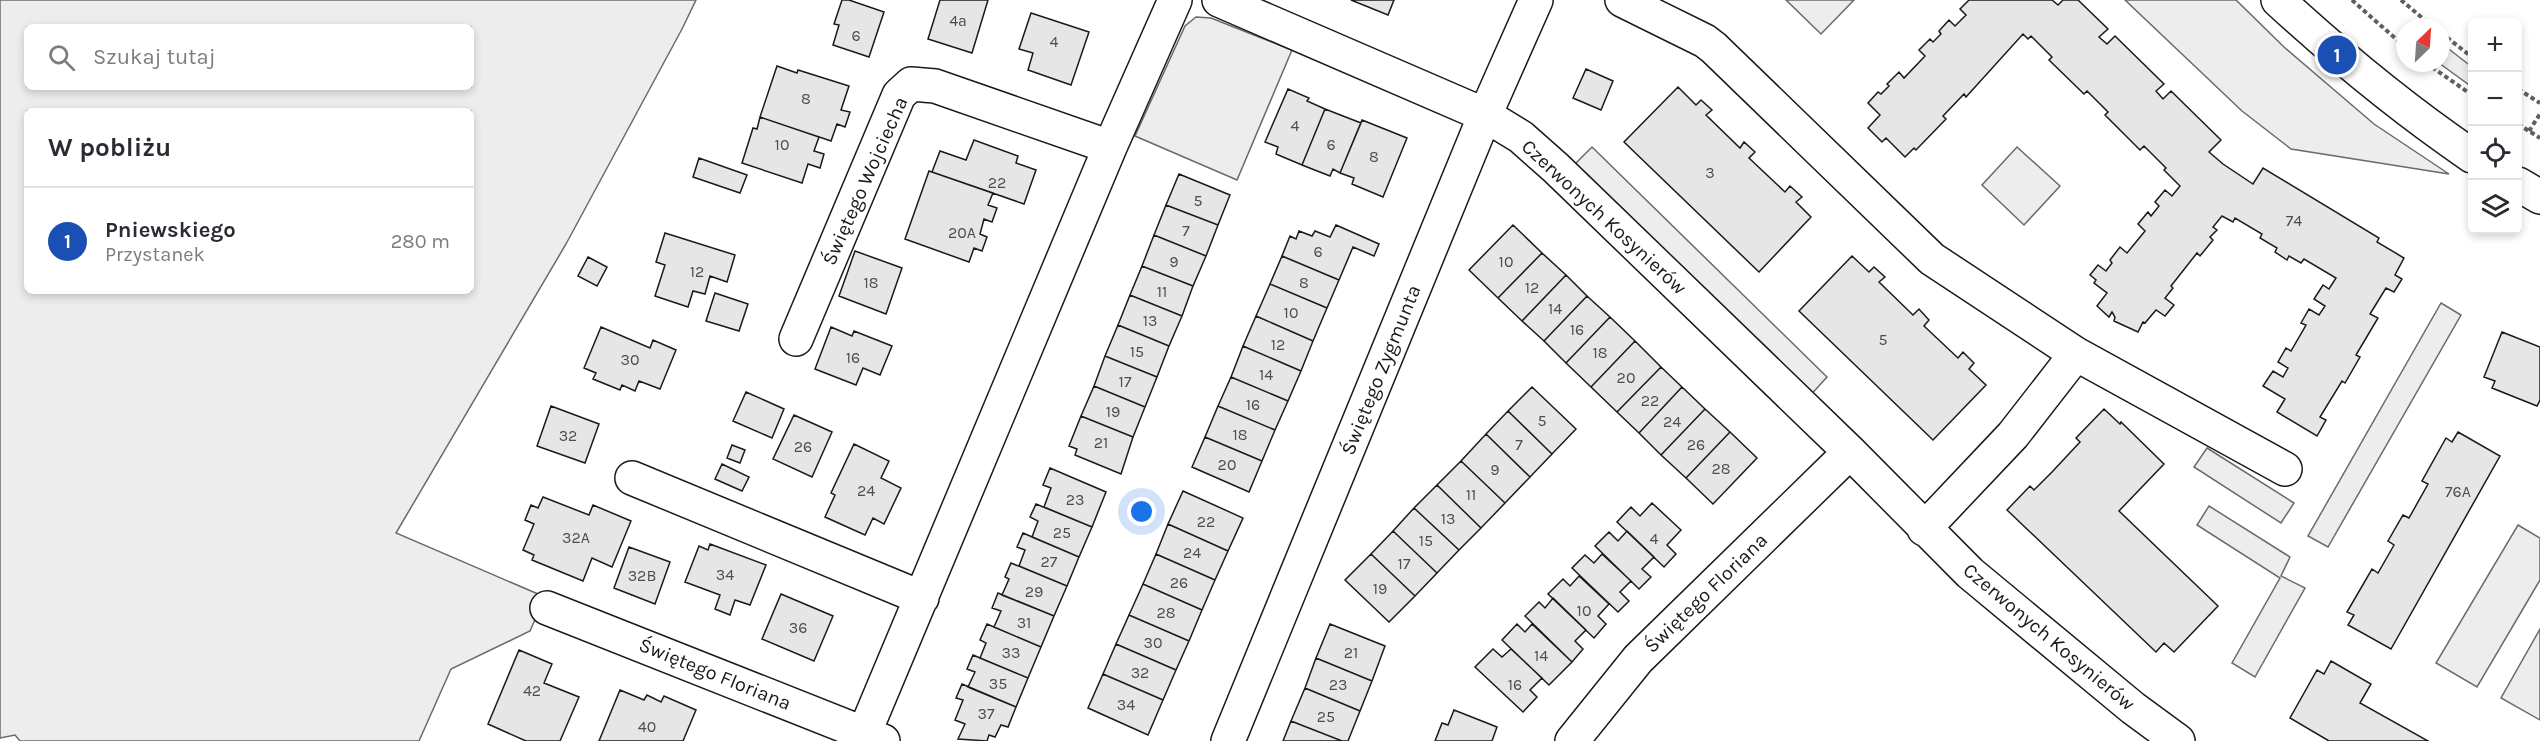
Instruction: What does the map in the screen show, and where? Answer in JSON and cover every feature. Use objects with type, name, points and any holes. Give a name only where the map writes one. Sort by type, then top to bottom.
[{"type":"street","points":[[870,738],[922,598],[1110,147],[1175,0]]},
{"type":"street","name":"Czerwonych Kosynierów","points":[[1220,0],[1485,116],[1521,138],[1556,168],[1850,452],[1970,573],[2133,708],[2178,741]]},
{"type":"street","name":"Świętego Zygmunta","points":[[1228,741],[1485,116],[1536,0]]},
{"type":"street","points":[[1622,0],[1705,41],[1932,259],[2076,354],[2285,470]]},
{"type":"street","points":[[2278,0],[2337,55],[2408,111],[2468,153]]},
{"type":"street","name":"Świętego Wojciecha","points":[[796,339],[899,95],[911,84],[935,86],[1110,147]]},
{"type":"street","points":[[2522,187],[2540,197]]},
{"type":"street","points":[[1924,529],[2013,435],[2076,354]]},
{"type":"street","name":"Świętego Floriana","points":[[1572,741],[1638,659],[1850,452]]},
{"type":"street","points":[[632,478],[922,598]]},
{"type":"street","name":"Świętego Floriana","points":[[547,608],[870,738]]},
{"type":"path","points":[[2352,0],[2396,39]]},
{"type":"path","points":[[2401,0],[2422,18]]},
{"type":"path","points":[[2450,40],[2468,54]]},
{"type":"path","points":[[2439,72],[2468,92]]},
{"type":"path","points":[[2522,92],[2540,103]]},
{"type":"path","points":[[2529,131],[2540,114]]},
{"type":"path","points":[[2520,126],[2540,138]]},
{"type":"shaded area","points":[[0,0],[696,0],[566,244],[396,533],[545,597],[530,631],[451,669],[419,741],[20,741],[15,735],[0,738]]},
{"type":"shaded area","points":[[1786,0],[1854,0],[1821,34]]},
{"type":"shaded area","points":[[2125,0],[2236,0],[2284,47],[2374,124],[2449,174],[2291,149],[2242,111]]},
{"type":"shaded area","points":[[1196,17],[1211,18],[1292,50],[1237,180],[1135,136],[1185,26]]},
{"type":"shaded area","points":[[2450,50],[2468,64],[2468,84],[2450,71]]},
{"type":"shaded area","points":[[1592,147],[1827,377],[1808,398],[1572,167]]},
{"type":"shaded area","points":[[2017,147],[2060,186],[2024,225],[1982,185]]},
{"type":"shaded area","points":[[2441,303],[2461,315],[2328,547],[2308,536]]},
{"type":"shaded area","points":[[2207,448],[2294,503],[2281,523],[2194,467]]},
{"type":"shaded area","points":[[2209,506],[2290,557],[2281,576],[2305,588],[2255,677],[2232,663],[2280,578],[2197,525]]},
{"type":"shaded area","points":[[2518,525],[2540,538],[2540,580],[2477,687],[2436,663]]},
{"type":"shaded area","points":[[2540,629],[2540,720],[2501,698]]},
{"type":"building","points":[[842,0],[849,0],[884,12],[869,57],[833,45],[839,25],[834,24]]},
{"type":"building","points":[[940,0],[988,0],[972,53],[928,39]]},
{"type":"building","points":[[1351,0],[1394,0],[1388,15]]},
{"type":"building","points":[[1969,0],[2052,0],[2058,5],[2063,0],[2078,0],[2108,29],[2099,37],[2107,44],[2115,36],[2164,84],[2156,91],[2163,99],[2171,91],[2221,140],[2209,152],[2223,164],[2253,184],[2263,168],[2379,238],[2377,242],[2404,258],[2395,275],[2402,279],[2394,292],[2386,288],[2370,314],[2378,318],[2356,355],[2360,357],[2345,383],[2342,381],[2320,417],[2326,420],[2317,436],[2277,412],[2285,399],[2263,386],[2273,371],[2283,377],[2288,368],[2278,362],[2286,348],[2291,351],[2306,325],[2301,323],[2309,309],[2319,315],[2325,306],[2314,299],[2323,285],[2329,289],[2336,278],[2304,259],[2301,263],[2289,256],[2287,260],[2275,252],[2277,248],[2260,238],[2262,234],[2235,218],[2233,222],[2222,216],[2213,227],[2217,230],[2210,237],[2213,240],[2200,256],[2197,253],[2171,286],[2173,288],[2165,298],[2174,305],[2165,316],[2156,310],[2145,323],[2143,322],[2138,332],[2114,321],[2115,317],[2112,312],[2109,317],[2097,306],[2107,293],[2094,283],[2096,280],[2090,275],[2098,265],[2106,271],[2112,263],[2110,260],[2120,247],[2127,253],[2145,231],[2138,224],[2148,212],[2151,216],[2159,206],[2155,202],[2165,190],[2172,196],[2180,186],[2144,146],[2140,150],[2105,115],[2108,112],[2087,91],[2084,94],[2049,60],[2052,57],[2031,36],[2028,39],[2023,34],[1966,97],[1964,94],[1943,116],[1946,119],[1916,150],[1914,148],[1905,157],[1886,138],[1882,142],[1868,128],[1880,115],[1868,103],[1878,92],[1881,94],[1889,86],[1887,84],[1899,72],[1904,78],[1925,56],[1919,50],[1930,39],[1933,42],[1941,34],[1939,31],[1949,20],[1955,26],[1966,15],[1960,9]]},
{"type":"building","points":[[1031,13],[1089,32],[1071,85],[1028,70],[1033,53],[1019,49]]},
{"type":"building","points":[[777,66],[849,86],[841,110],[850,112],[845,127],[837,124],[831,141],[760,117]]},
{"type":"building","points":[[1586,69],[1613,81],[1601,110],[1573,98]]},
{"type":"building","points":[[1678,87],[1696,105],[1701,100],[1712,110],[1706,115],[1740,148],[1744,142],[1755,152],[1749,158],[1785,192],[1790,186],[1802,197],[1796,202],[1811,217],[1759,272],[1624,142]]},
{"type":"building","points":[[1288,89],[1309,98],[1307,101],[1325,109],[1302,165],[1276,154],[1278,147],[1265,142]]},
{"type":"building","points":[[1325,109],[1361,123],[1340,173],[1333,169],[1330,176],[1302,165]]},
{"type":"building","points":[[760,117],[819,137],[814,151],[824,154],[820,168],[808,164],[802,183],[742,163],[753,128],[757,129]]},
{"type":"building","points":[[1362,120],[1407,138],[1383,197],[1352,184],[1354,178],[1340,173]]},
{"type":"building","points":[[974,140],[1018,156],[1016,163],[1036,170],[1024,204],[932,172],[940,151],[966,160]]},
{"type":"building","points":[[699,158],[747,175],[740,193],[693,177]]},
{"type":"building","points":[[929,171],[993,193],[988,205],[997,208],[992,222],[984,219],[980,234],[987,237],[982,251],[974,248],[969,262],[905,239]]},
{"type":"building","points":[[1179,174],[1230,195],[1218,225],[1166,205]]},
{"type":"building","points":[[1166,205],[1218,225],[1206,256],[1154,235]]},
{"type":"building","points":[[1336,225],[1379,244],[1374,256],[1353,247],[1339,280],[1282,256],[1290,236],[1296,239],[1299,231],[1312,236],[1315,231],[1330,237]]},
{"type":"building","points":[[1513,225],[1542,253],[1498,298],[1469,270]]},
{"type":"building","points":[[665,233],[735,255],[727,282],[710,276],[705,294],[693,291],[688,307],[655,296],[665,265],[656,262]]},
{"type":"building","points":[[1154,235],[1206,256],[1193,286],[1142,266]]},
{"type":"building","points":[[855,251],[902,268],[886,314],[839,296]]},
{"type":"building","points":[[1542,253],[1566,275],[1522,321],[1498,298]]},
{"type":"building","points":[[1282,256],[1339,280],[1327,308],[1270,284]]},
{"type":"building","points":[[1852,256],[1869,272],[1874,267],[1885,277],[1879,282],[1913,315],[1919,309],[1929,320],[1924,326],[1958,358],[1963,352],[1974,363],[1969,369],[1986,385],[1933,440],[1799,311]]},
{"type":"building","points":[[588,257],[607,267],[597,286],[578,276]]},
{"type":"building","points":[[1142,266],[1193,286],[1182,316],[1130,295]]},
{"type":"building","points":[[1566,275],[1587,296],[1544,341],[1522,321]]},
{"type":"building","points":[[1270,284],[1327,308],[1313,341],[1256,316]]},
{"type":"building","points":[[715,293],[748,304],[739,331],[706,321]]},
{"type":"building","points":[[1130,295],[1182,316],[1169,346],[1118,325]]},
{"type":"building","points":[[1587,296],[1610,317],[1566,363],[1544,341]]},
{"type":"building","points":[[1256,316],[1313,341],[1301,371],[1243,346]]},
{"type":"building","points":[[1610,317],[1635,341],[1591,387],[1566,363]]},
{"type":"building","points":[[1118,325],[1169,346],[1157,377],[1105,356]]},
{"type":"building","points":[[601,327],[650,348],[653,340],[676,350],[660,389],[639,381],[635,391],[622,385],[620,390],[593,379],[596,373],[584,368]]},
{"type":"building","points":[[831,327],[852,336],[854,331],[892,346],[880,375],[863,368],[856,385],[815,369]]},
{"type":"building","points":[[2502,332],[2540,347],[2540,400],[2537,406],[2492,388],[2495,381],[2484,377]]},
{"type":"building","points":[[1635,341],[1661,367],[1617,412],[1591,387]]},
{"type":"building","points":[[1243,346],[1301,371],[1288,401],[1231,377]]},
{"type":"building","points":[[1105,356],[1157,377],[1145,407],[1094,386]]},
{"type":"building","points":[[1661,367],[1682,387],[1639,433],[1617,412]]},
{"type":"building","points":[[1231,377],[1288,401],[1275,430],[1218,406]]},
{"type":"building","points":[[1094,386],[1145,407],[1133,437],[1081,416]]},
{"type":"building","points":[[1532,387],[1576,429],[1552,454],[1508,411]]},
{"type":"building","points":[[1682,387],[1705,409],[1661,455],[1639,433]]},
{"type":"building","points":[[746,392],[784,409],[772,438],[733,421]]},
{"type":"building","points":[[551,406],[599,424],[585,463],[537,446]]},
{"type":"building","points":[[1218,406],[1275,430],[1262,461],[1205,437]]},
{"type":"building","points":[[1705,409],[1730,432],[1686,478],[1661,455]]},
{"type":"building","points":[[2104,409],[2120,424],[2121,422],[2164,464],[2119,511],[2218,606],[2174,652],[2164,643],[2156,652],[2007,510],[2030,486],[2034,490],[2052,472],[2080,442],[2076,438]]},
{"type":"building","points":[[1508,411],[1552,454],[1530,477],[1486,434]]},
{"type":"building","points":[[794,415],[832,432],[812,477],[773,459]]},
{"type":"building","points":[[1081,416],[1133,437],[1121,474],[1075,455],[1077,449],[1069,446]]},
{"type":"building","points":[[1730,432],[1757,458],[1713,504],[1686,478]]},
{"type":"building","points":[[2458,432],[2500,456],[2391,649],[2348,625],[2354,615],[2347,612],[2372,569],[2378,573],[2394,545],[2388,541],[2403,515],[2409,518],[2428,484],[2422,481],[2446,438],[2452,442]]},
{"type":"building","points":[[1486,434],[1530,477],[1505,503],[1461,461]]},
{"type":"building","points":[[1205,437],[1262,461],[1249,492],[1192,467]]},
{"type":"building","points":[[854,444],[889,461],[881,478],[901,488],[884,524],[873,518],[865,535],[825,517],[835,495],[831,493]]},
{"type":"building","points":[[732,445],[745,450],[740,463],[727,458]]},
{"type":"building","points":[[1461,461],[1505,503],[1481,528],[1437,485]]},
{"type":"building","points":[[722,464],[749,477],[742,491],[715,479]]},
{"type":"building","points":[[1050,468],[1106,492],[1092,527],[1044,507],[1051,488],[1043,485]]},
{"type":"building","points":[[1437,485],[1481,528],[1459,550],[1414,508]]},
{"type":"building","points":[[1183,491],[1243,518],[1228,551],[1168,524]]},
{"type":"building","points":[[543,497],[589,515],[593,505],[631,521],[612,567],[592,558],[583,581],[532,560],[534,555],[523,550],[534,524],[525,520],[531,505],[538,508]]},
{"type":"building","points":[[1652,503],[1681,530],[1667,545],[1676,554],[1664,567],[1617,522],[1631,507],[1640,516]]},
{"type":"building","points":[[1036,504],[1092,527],[1079,557],[1032,537],[1038,521],[1030,517]]},
{"type":"building","points":[[1414,508],[1459,550],[1437,573],[1393,531]]},
{"type":"building","points":[[1168,524],[1228,551],[1215,580],[1156,554]]},
{"type":"building","points":[[1393,531],[1437,573],[1415,596],[1371,554]]},
{"type":"building","points":[[1627,531],[1654,557],[1642,569],[1651,577],[1639,589],[1595,546],[1609,532],[1618,541]]},
{"type":"building","points":[[1023,533],[1079,557],[1067,586],[1019,566],[1025,550],[1017,547]]},
{"type":"building","points":[[710,544],[766,565],[750,605],[735,600],[730,615],[715,609],[720,595],[685,582],[699,546],[708,550]]},
{"type":"building","points":[[629,547],[670,562],[655,604],[614,588]]},
{"type":"building","points":[[1156,554],[1215,580],[1202,610],[1143,584]]},
{"type":"building","points":[[1371,554],[1415,596],[1389,622],[1345,580]]},
{"type":"building","points":[[1602,554],[1631,581],[1620,592],[1629,601],[1618,612],[1572,568],[1585,555],[1594,563]]},
{"type":"building","points":[[1011,563],[1067,586],[1054,616],[1002,595],[1009,579],[1005,577]]},
{"type":"building","points":[[1579,576],[1609,604],[1598,616],[1606,624],[1594,638],[1548,594],[1563,579],[1570,586]]},
{"type":"building","points":[[1143,584],[1202,610],[1189,641],[1129,615]]},
{"type":"building","points":[[998,593],[1054,616],[1041,647],[994,627],[1001,611],[992,608]]},
{"type":"building","points":[[781,594],[833,616],[814,661],[762,639]]},
{"type":"building","points":[[1553,598],[1586,630],[1575,641],[1583,649],[1572,662],[1525,616],[1539,602],[1545,608]]},
{"type":"building","points":[[1129,615],[1189,641],[1176,670],[1116,644]]},
{"type":"building","points":[[987,624],[1041,647],[1028,678],[980,658],[986,643],[980,640]]},
{"type":"building","points":[[1330,624],[1385,646],[1372,681],[1316,658]]},
{"type":"building","points":[[1517,624],[1525,632],[1532,624],[1572,662],[1549,685],[1502,640]]},
{"type":"building","points":[[1116,644],[1176,670],[1163,700],[1103,674]]},
{"type":"building","points":[[1493,649],[1502,657],[1511,649],[1542,678],[1530,690],[1537,697],[1523,712],[1475,667]]},
{"type":"building","points":[[519,650],[552,664],[544,683],[579,697],[560,741],[526,741],[488,724]]},
{"type":"building","points":[[973,655],[1028,678],[1016,707],[968,687],[975,672],[967,669]]},
{"type":"building","points":[[1316,658],[1372,681],[1360,711],[1305,688]]},
{"type":"building","points":[[2331,661],[2371,684],[2360,703],[2428,741],[2329,741],[2290,718],[2317,670],[2324,674]]},
{"type":"building","points":[[1103,674],[1163,700],[1148,735],[1088,708]]},
{"type":"building","points":[[962,684],[1016,707],[1008,727],[1001,725],[995,737],[989,735],[987,741],[958,739],[965,724],[955,720],[963,700],[956,698]]},
{"type":"building","points":[[1305,688],[1360,711],[1348,741],[1342,741],[1291,721]]},
{"type":"building","points":[[620,690],[644,700],[647,695],[661,702],[664,696],[696,710],[683,741],[599,741]]},
{"type":"building","points":[[1454,710],[1497,727],[1492,741],[1435,741],[1442,723],[1448,725]]},
{"type":"building","points":[[1291,721],[1342,741],[1283,741]]},
{"type":"place","name":"Pniewskiego","points":[[2337,55]]}]
